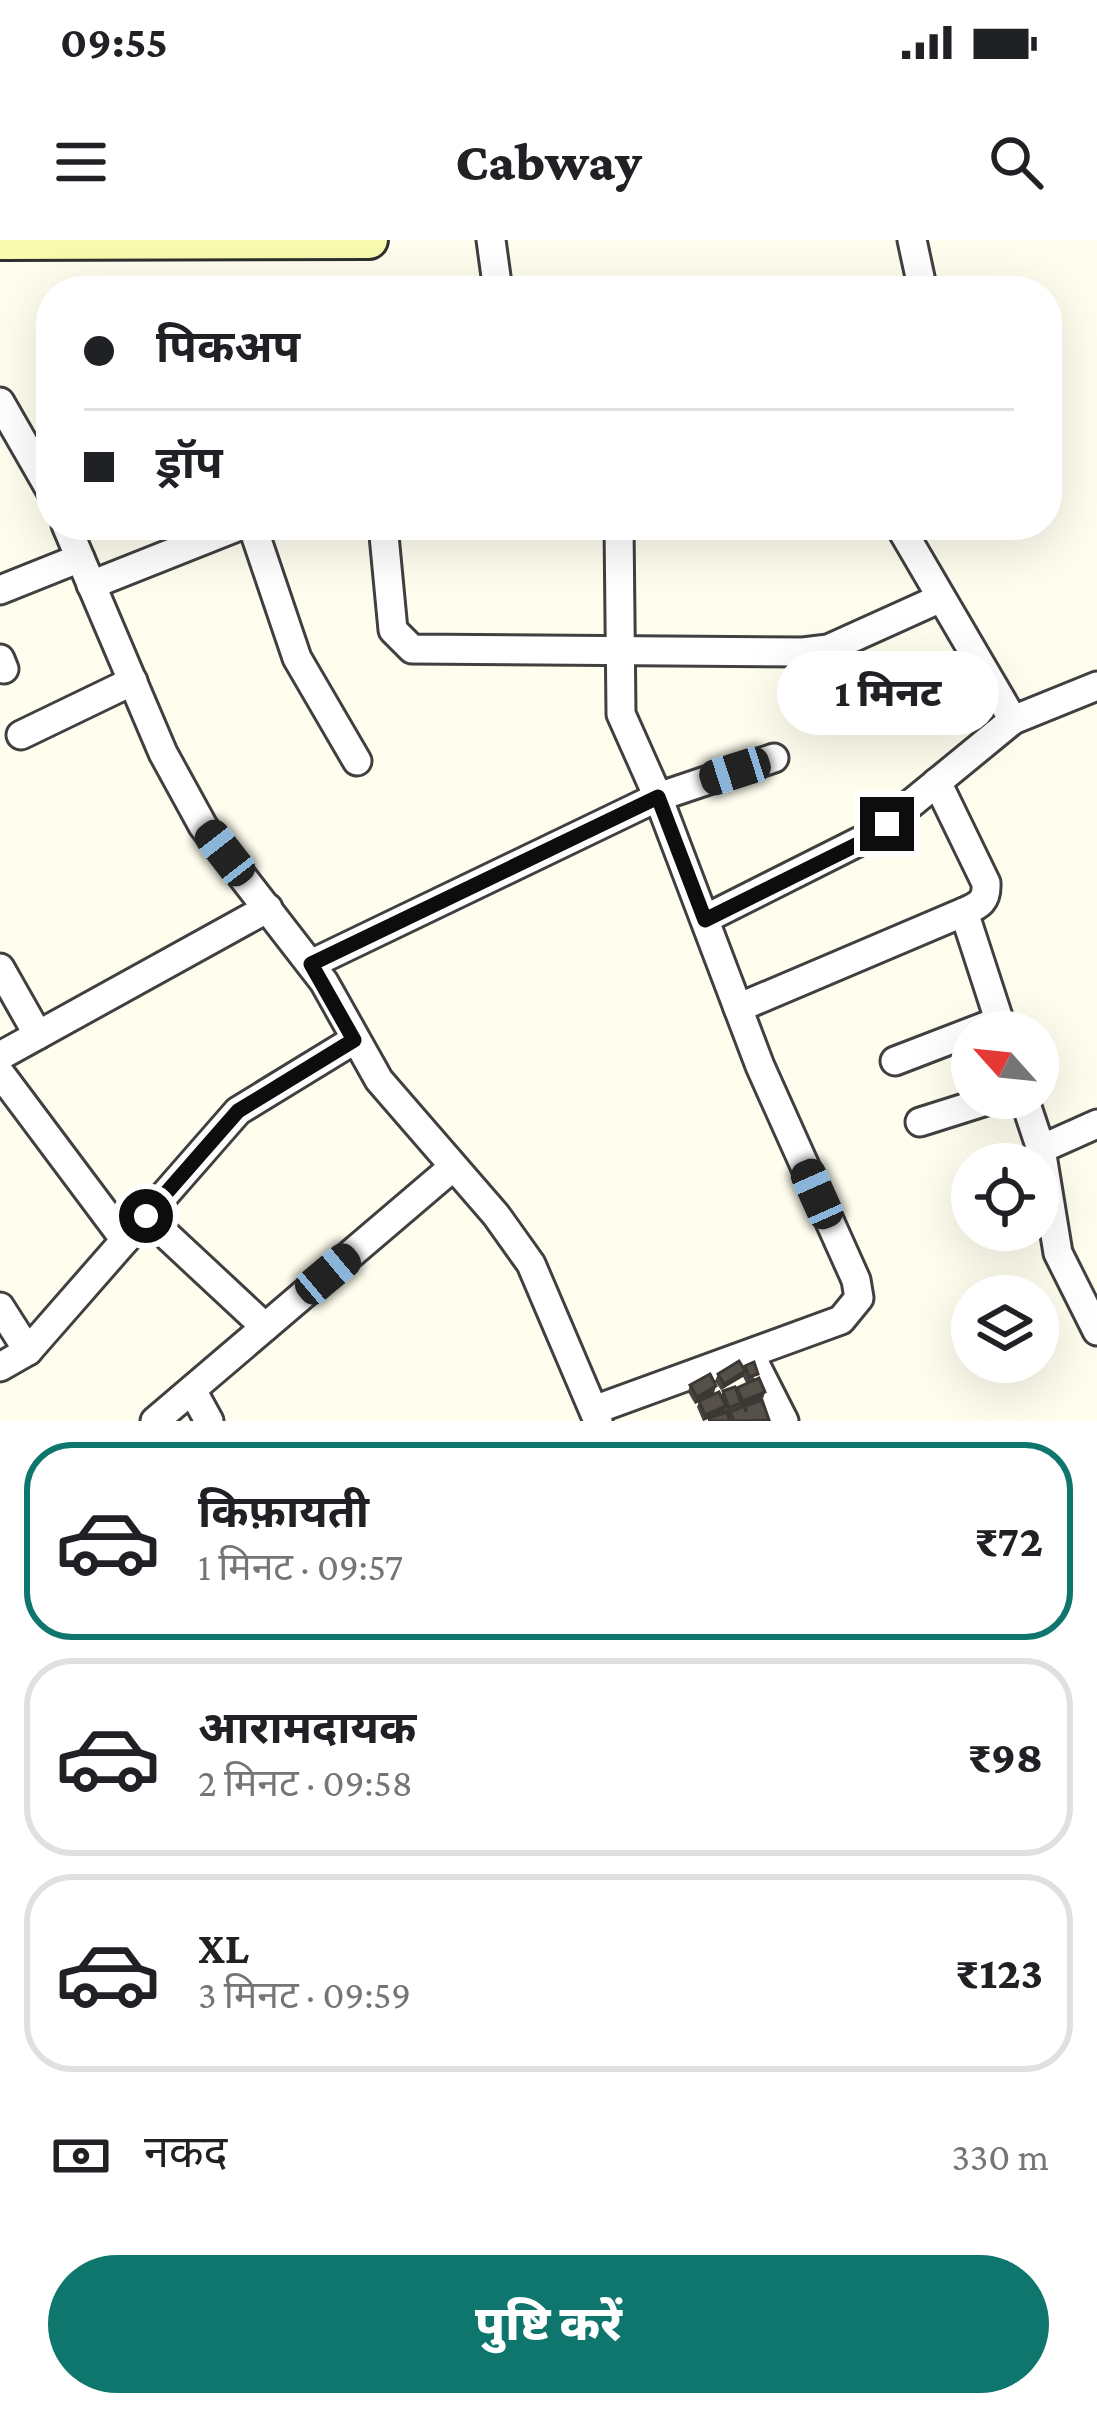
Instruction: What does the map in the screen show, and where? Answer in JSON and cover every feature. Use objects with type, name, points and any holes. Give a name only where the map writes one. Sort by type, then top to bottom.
[{"type":"main road","points":[[0,241],[369,240]]},
{"type":"street","points":[[491,240],[496,276]]},
{"type":"street","points":[[912,240],[920,276]]},
{"type":"street","points":[[0,402],[36,465]]},
{"type":"street","points":[[72,540],[163,753],[203,826],[311,964],[387,1090],[531,1264],[596,1416],[841,1320],[859,1298],[856,1280],[778,1108],[658,797],[621,714],[619,540]]},
{"type":"street","points":[[92,585],[204,540]]},
{"type":"street","points":[[257,540],[297,658],[357,761]]},
{"type":"street","points":[[384,540],[393,630],[412,649],[828,649],[941,598]]},
{"type":"street","points":[[908,540],[1013,720]]},
{"type":"street","points":[[0,590],[80,558]]},
{"type":"street","points":[[21,734],[133,681]]},
{"type":"street","points":[[705,920],[858,844],[1013,720],[1097,686]]},
{"type":"street","points":[[311,964],[658,797],[774,758]]},
{"type":"street","points":[[738,1008],[979,906],[986,896],[986,883],[938,782]]},
{"type":"street","points":[[0,1056],[268,908]]},
{"type":"street","points":[[964,912],[996,1011]]},
{"type":"street","points":[[0,968],[38,1035]]},
{"type":"street","points":[[0,1366],[28,1351],[238,1111],[354,1040]]},
{"type":"street","points":[[896,1061],[951,1043]]},
{"type":"street","points":[[0,1073],[125,1240]]},
{"type":"street","points":[[920,1122],[951,1112]]},
{"type":"street","points":[[1054,1143],[1097,1124]]},
{"type":"street","points":[[155,1421],[454,1167]]},
{"type":"street","points":[[146,1216],[265,1327]]},
{"type":"street","points":[[1058,1251],[1097,1331]]},
{"type":"street","points":[[0,1307],[28,1351]]},
{"type":"street","points":[[750,1354],[784,1421]]},
{"type":"street","points":[[192,1390],[209,1421]]},
{"type":"building","points":[[739,1361],[745,1371],[724,1384],[718,1374]]},
{"type":"building","points":[[754,1362],[758,1374],[749,1377],[745,1366]]},
{"type":"building","points":[[710,1374],[716,1386],[697,1397],[690,1385]]},
{"type":"building","points":[[759,1378],[765,1392],[743,1401],[737,1388]]},
{"type":"building","points":[[735,1387],[741,1403],[729,1408],[723,1391]]},
{"type":"building","points":[[719,1392],[726,1406],[705,1415],[699,1401]]},
{"type":"building","points":[[762,1400],[769,1420],[734,1421],[730,1412],[744,1406],[746,1412],[746,1406]]},
{"type":"building","points":[[727,1412],[730,1421],[710,1421],[709,1418]]},
{"type":"route","points":[[146,1216],[238,1111],[354,1040],[311,964],[658,797],[705,920],[858,844],[887,824]]}]
